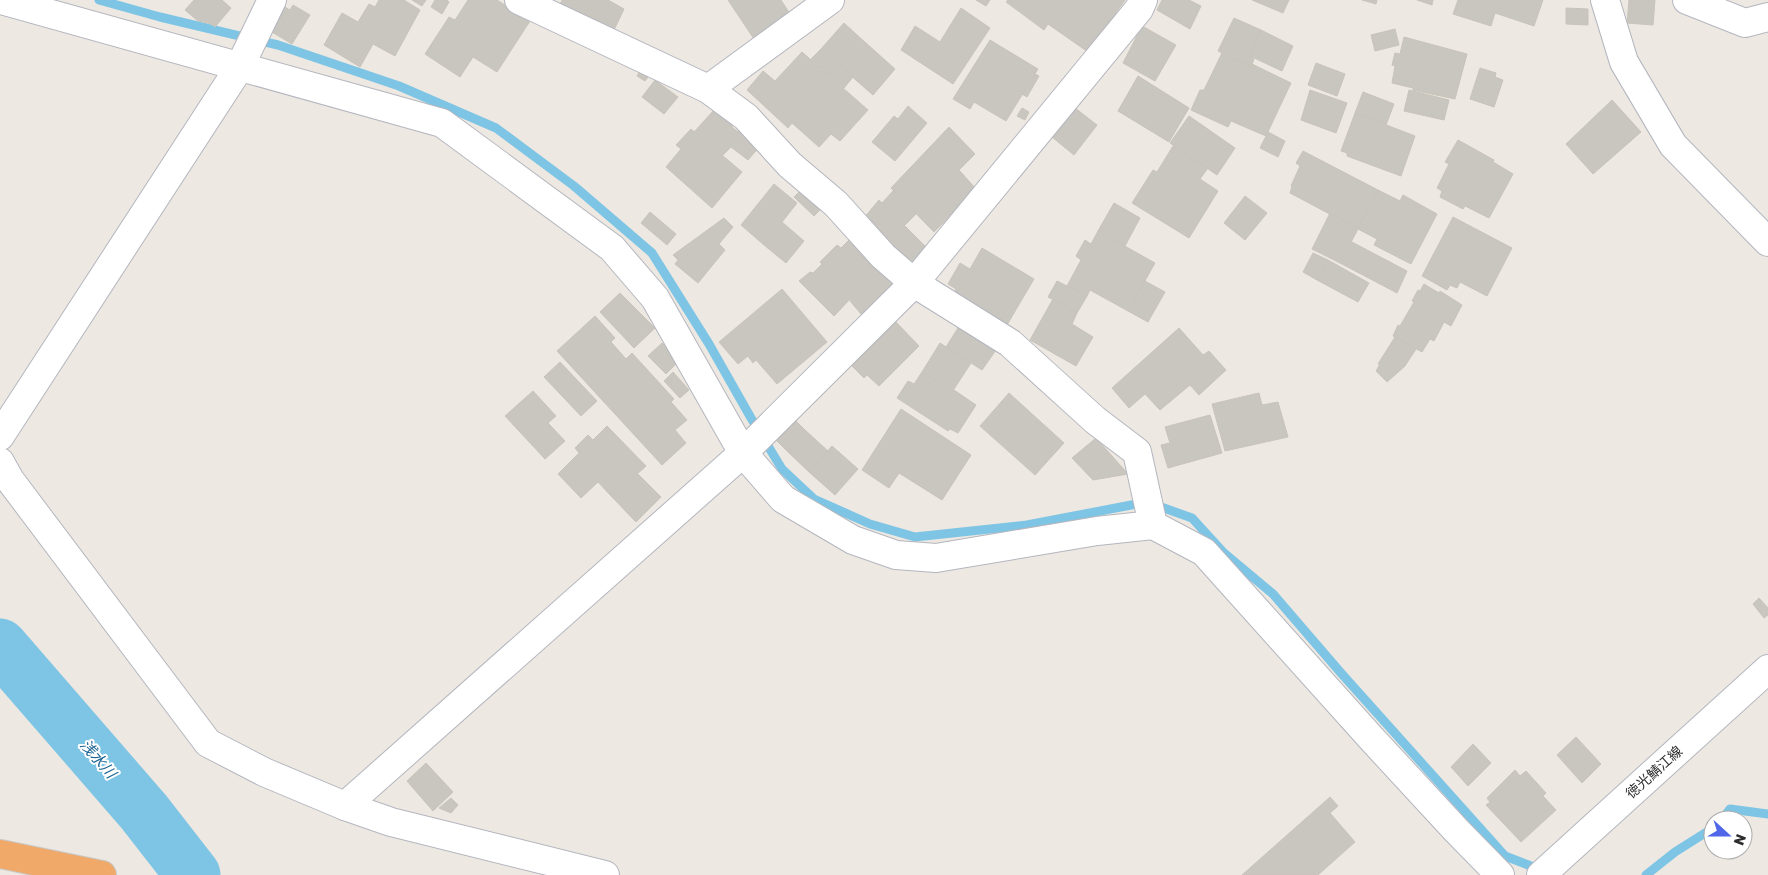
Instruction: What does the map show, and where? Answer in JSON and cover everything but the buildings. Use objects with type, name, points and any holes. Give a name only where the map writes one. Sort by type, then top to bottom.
[{"type":"highway","points":[[0,854],[102,875]]},
{"type":"street","points":[[1,0],[239,68],[442,123],[612,248],[655,298],[743,453],[783,499],[854,540],[896,555],[936,558],[1097,531],[1153,525],[1204,552],[1371,738],[1500,875]]},
{"type":"street","points":[[0,436],[239,68],[272,0]]},
{"type":"street","points":[[519,0],[708,89],[746,116],[790,165],[836,204],[883,256],[914,283],[1010,343],[1094,420],[1137,452],[1153,525]]},
{"type":"street","points":[[708,89],[830,0]]},
{"type":"street","points":[[345,806],[743,453],[914,283],[1132,16],[1143,0]]},
{"type":"street","points":[[1605,0],[1624,62],[1673,145],[1768,242]]},
{"type":"street","points":[[1687,0],[1745,23],[1768,17]]},
{"type":"street","points":[[0,462],[10,480],[208,743],[264,772],[345,806],[391,822],[604,875]]},
{"type":"street","name":"徳光鯖江線","points":[[1541,875],[1768,669]]},
{"type":"waterway","points":[[99,0],[160,17],[278,45],[399,86],[496,128],[574,186],[652,253],[709,344],[782,469],[814,499],[870,524],[915,537],[1027,525],[1147,502],[1192,518],[1224,553],[1273,594],[1505,856],[1541,870]]},
{"type":"waterway","name":"浅水川","points":[[0,646],[144,812],[193,875]]},
{"type":"waterway","points":[[1729,810],[1738,810]]},
{"type":"waterway","points":[[1753,812],[1768,814]]},
{"type":"waterway","points":[[1646,875],[1675,852],[1703,834]]}]
